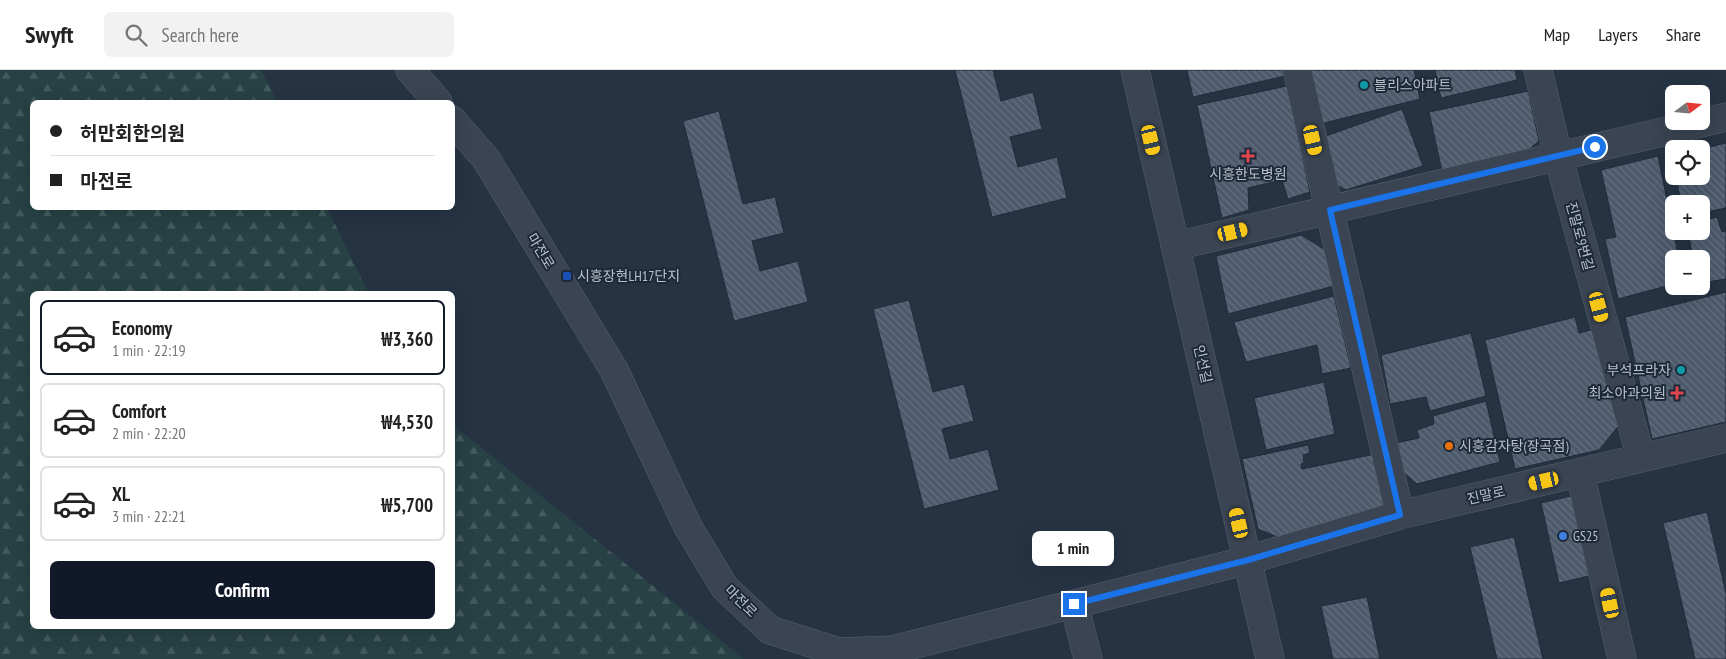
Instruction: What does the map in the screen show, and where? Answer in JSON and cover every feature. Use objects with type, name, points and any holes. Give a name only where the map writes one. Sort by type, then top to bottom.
[{"type":"street","points":[[410,70],[436,100]]},
{"type":"street","name":"인선길","points":[[1135,70],[1270,659]]},
{"type":"street","points":[[1297,70],[1400,515]]},
{"type":"street","name":"진말로9번길","points":[[1538,70],[1558,156],[1640,458]]},
{"type":"street","points":[[1175,246],[1726,117]]},
{"type":"street","name":"마전로","points":[[455,123],[486,159],[614,370],[688,526],[725,588],[770,630],[839,652],[892,650],[1248,560]]},
{"type":"street","name":"진말로","points":[[1248,560],[1400,515],[1726,438]]},
{"type":"street","points":[[1580,473],[1622,659]]},
{"type":"street","points":[[1074,604],[1088,659]]},
{"type":"green space","points":[[0,70],[261,70],[276,100],[30,100],[30,210],[328,210],[368,291],[30,291],[30,629],[455,629],[455,427],[744,659],[0,659]]},
{"type":"building","points":[[955,70],[993,70],[1001,101],[1033,92],[1042,129],[1010,137],[1018,167],[1057,157],[1067,198],[992,217]]},
{"type":"building","points":[[1187,70],[1284,70],[1285,76],[1193,97]]},
{"type":"building","name":"블리스아파트","points":[[1308,70],[1414,70],[1420,99],[1320,124]]},
{"type":"building","points":[[1435,70],[1515,70],[1517,80],[1441,98]]},
{"type":"building","name":"시흥한도병원","points":[[1287,86],[1310,192],[1288,199],[1282,180],[1248,188],[1249,210],[1222,218],[1197,105]]},
{"type":"building","points":[[1528,91],[1539,141],[1526,152],[1442,171],[1429,112]]},
{"type":"building","points":[[1402,109],[1423,166],[1346,190],[1333,183],[1323,137]]},
{"type":"building","points":[[719,111],[743,204],[775,197],[784,233],[752,241],[760,271],[798,261],[808,302],[734,321],[683,121]]},
{"type":"building","points":[[1726,143],[1726,208],[1710,211],[1710,195],[1679,195],[1678,185],[1710,185],[1710,147]]},
{"type":"building","points":[[1658,156],[1666,195],[1665,240],[1675,240],[1677,250],[1665,250],[1665,286],[1618,299],[1605,239],[1616,237],[1601,170]]},
{"type":"building","points":[[1717,217],[1722,232],[1726,231],[1726,279],[1710,282],[1710,250],[1691,250],[1690,240],[1710,240],[1710,219]]},
{"type":"building","points":[[1301,235],[1324,249],[1334,286],[1228,314],[1216,256]]},
{"type":"building","name":"부석프라자","points":[[1726,292],[1726,422],[1652,439],[1625,317]]},
{"type":"building","points":[[1334,296],[1351,368],[1322,374],[1317,345],[1246,362],[1234,322]]},
{"type":"building","points":[[909,300],[933,392],[964,384],[974,421],[942,429],[950,459],[988,449],[999,490],[924,509],[873,309]]},
{"type":"building","points":[[1575,317],[1579,333],[1598,328],[1620,424],[1599,450],[1515,469],[1485,340]]},
{"type":"building","points":[[1471,333],[1486,396],[1430,411],[1426,397],[1390,404],[1381,355]]},
{"type":"building","points":[[1324,382],[1335,434],[1266,450],[1254,398]]},
{"type":"building","points":[[1486,401],[1500,462],[1417,484],[1403,472],[1396,443],[1419,438],[1417,430],[1434,424],[1433,416]]},
{"type":"building","points":[[1308,445],[1310,453],[1303,455],[1304,463],[1301,464],[1302,469],[1380,453],[1389,494],[1379,514],[1280,538],[1258,529],[1242,459]]},
{"type":"building","points":[[1571,496],[1589,576],[1559,583],[1541,503]]},
{"type":"building","points":[[1707,512],[1726,593],[1726,659],[1695,659],[1663,523]]},
{"type":"building","points":[[1514,537],[1543,659],[1497,659],[1470,547]]},
{"type":"building","points":[[1367,597],[1380,659],[1333,659],[1321,606]]},
{"type":"place","name":"블리스아파트","points":[[1364,85]]},
{"type":"place","name":"시흥한도병원","points":[[1248,156]]},
{"type":"place","name":"시흥장현LH17단지","points":[[567,276]]},
{"type":"place","name":"부석프라자","points":[[1681,370]]},
{"type":"place","name":"최소아과의원","points":[[1677,393]]},
{"type":"place","name":"시흥감자탕(장곡점)","points":[[1449,446]]},
{"type":"place","name":"GS25","points":[[1563,536]]},
{"type":"route","points":[[1074,604],[1248,560],[1400,515],[1330,210],[1595,147]]}]
